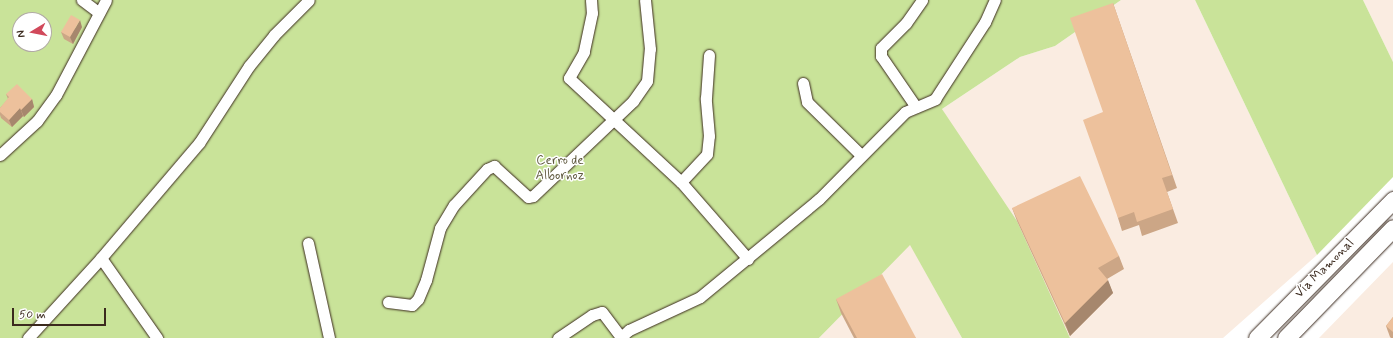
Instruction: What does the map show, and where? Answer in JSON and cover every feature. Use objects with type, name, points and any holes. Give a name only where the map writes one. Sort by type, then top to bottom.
[{"type":"main road","name":"Vía Mamonal","points":[[1257,338],[1393,200]]},
{"type":"main road","name":"Vía Mamonal","points":[[1286,338],[1393,228]]},
{"type":"street","points":[[82,0],[99,13]]},
{"type":"street","points":[[0,155],[36,121],[56,95],[106,0]]},
{"type":"street","points":[[28,338],[101,258],[199,143],[249,66],[274,35],[309,0]]},
{"type":"street","points":[[591,0],[592,13],[584,52],[569,78],[681,182],[748,258]]},
{"type":"street","points":[[388,302],[412,305],[418,299],[426,280],[440,228],[454,205],[487,169],[494,166],[528,197],[533,196],[633,101],[647,81],[650,49],[645,0]]},
{"type":"street","points":[[916,107],[881,56],[881,48],[906,23],[922,0]]},
{"type":"street","points":[[558,338],[592,315],[602,312],[621,338],[629,330],[700,297],[819,199],[905,112],[935,99],[984,22],[995,0]]},
{"type":"street","points":[[681,182],[708,154],[709,136],[706,98],[709,55]]},
{"type":"street","points":[[803,83],[808,102],[861,155]]},
{"type":"street","points":[[308,243],[329,338]]},
{"type":"street","points":[[101,258],[156,338]]},
{"type":"shaded area","points":[[1121,0],[1195,0],[1317,255],[1223,338],[1070,338],[942,109],[1020,57],[1055,46]]},
{"type":"shaded area","points":[[1363,0],[1393,0],[1393,62]]},
{"type":"shaded area","points":[[910,244],[962,338],[819,338]]},
{"type":"shaded area","points":[[1393,262],[1393,338],[1319,338]]},
{"type":"green space","name":"Cerro de Albornoz","points":[[0,0],[1121,0],[1055,46],[1020,57],[942,109],[1017,221],[1070,338],[962,338],[910,245],[819,338],[0,338]]},
{"type":"green space","points":[[1195,0],[1363,0],[1393,62],[1393,177],[1317,255]]},
{"type":"building","points":[[1113,3],[1172,175],[1162,178],[1173,209],[1137,222],[1134,212],[1118,218],[1083,120],[1103,112],[1070,18]]},
{"type":"building","points":[[71,15],[80,20],[70,37],[61,32]]},
{"type":"building","points":[[17,84],[32,99],[21,110],[20,108],[9,120],[0,112],[0,108],[9,97],[6,94]]},
{"type":"building","points":[[1080,176],[1119,256],[1098,268],[1108,280],[1065,323],[1012,208]]},
{"type":"building","points":[[882,274],[916,338],[857,338],[836,299]]},
{"type":"building","points":[[1393,317],[1393,332],[1386,326]]}]
